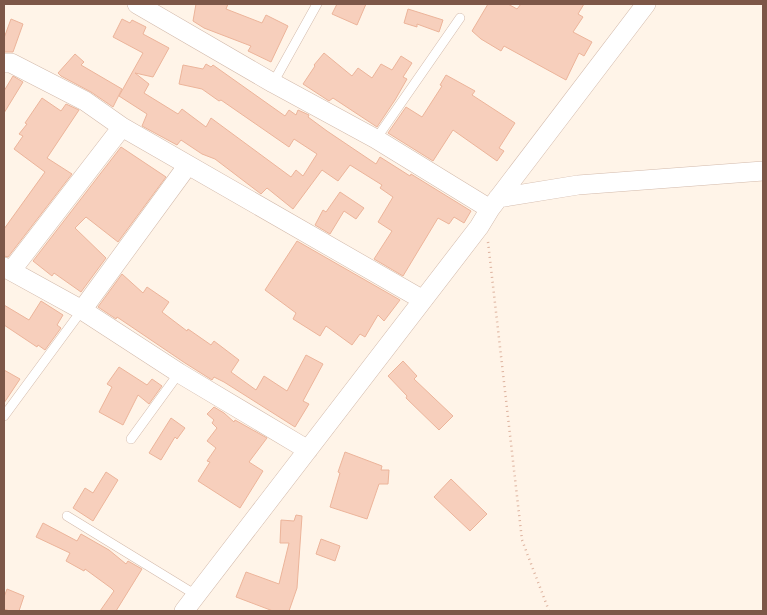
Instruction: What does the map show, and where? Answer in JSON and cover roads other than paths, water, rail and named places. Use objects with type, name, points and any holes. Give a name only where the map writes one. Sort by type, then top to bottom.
[{"type":"street","points":[[137,4],[273,83],[494,203],[578,186],[763,171]]},
{"type":"street","points":[[184,611],[423,300],[494,203],[646,4]]},
{"type":"street","points":[[4,63],[11,63],[85,101],[122,127],[423,300]]},
{"type":"street","points":[[122,127],[8,269],[82,310],[180,373],[308,450]]},
{"type":"street","points":[[82,310],[188,165]]},
{"type":"lane","points":[[273,83],[317,4]]},
{"type":"lane","points":[[376,139],[460,18]]},
{"type":"lane","points":[[4,416],[82,310]]},
{"type":"lane","points":[[131,439],[180,373]]},
{"type":"lane","points":[[67,516],[196,595]]}]
